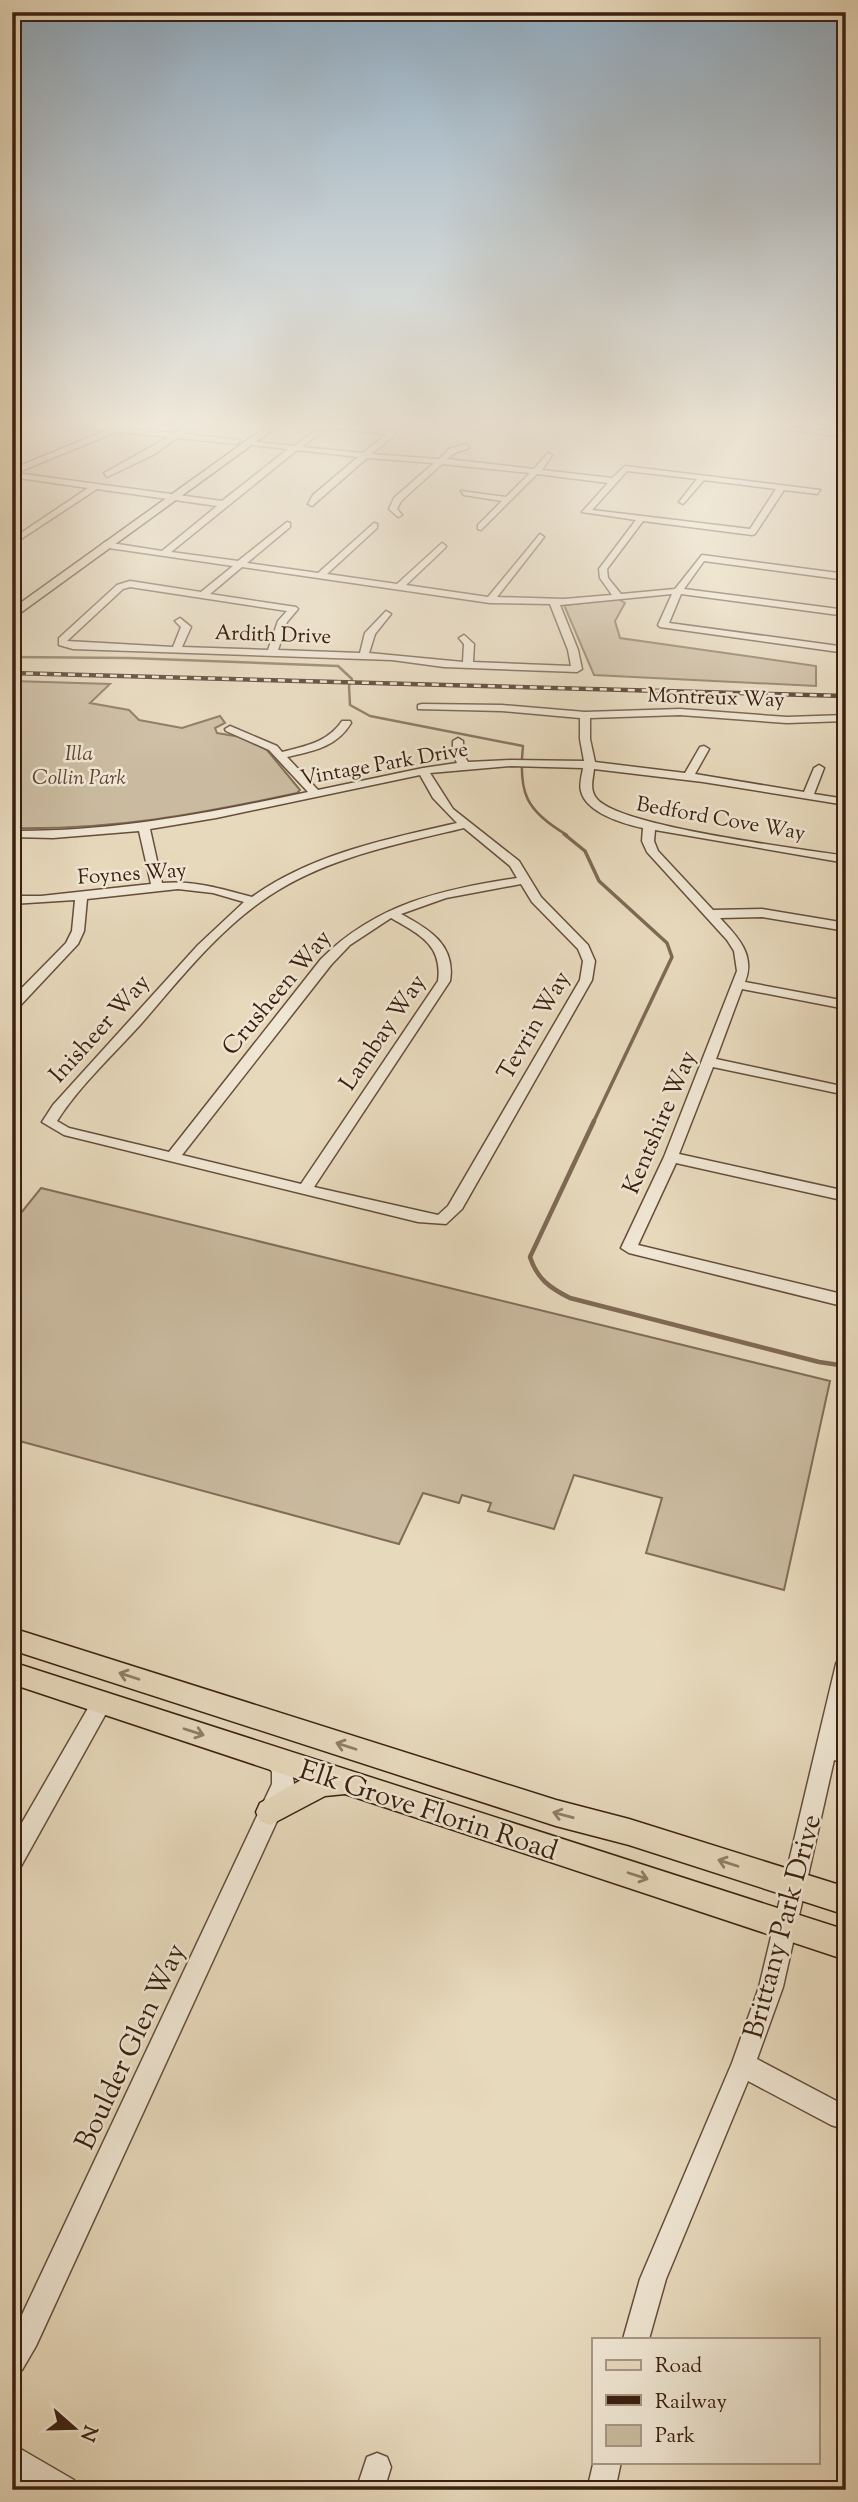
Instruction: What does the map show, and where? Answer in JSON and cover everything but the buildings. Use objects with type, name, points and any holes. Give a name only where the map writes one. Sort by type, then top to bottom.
[{"type":"main road","points":[[12,604],[98,540]]},
{"type":"main road","points":[[12,614],[112,540]]},
{"type":"main road","name":"Elk Grove Florin Road","points":[[12,1639],[544,1809],[629,1832],[846,1901]]},
{"type":"main road","name":"Elk Grove Florin Road","points":[[12,1672],[846,1945]]},
{"type":"main road","points":[[270,1812],[322,1783],[352,1783]]},
{"type":"street","points":[[163,553],[180,540]]},
{"type":"street","points":[[202,596],[270,540]]},
{"type":"street","points":[[319,577],[359,540]]},
{"type":"street","points":[[490,600],[538,540]]},
{"type":"street","points":[[618,596],[606,581],[603,569],[625,540]]},
{"type":"street","points":[[105,545],[490,600],[554,602],[678,592],[846,613]]},
{"type":"street","points":[[398,588],[442,545]]},
{"type":"street","points":[[846,577],[702,558],[678,592],[663,625],[846,650]]},
{"type":"street","name":"Ardith Drive","points":[[202,596],[125,585],[62,640],[72,646],[364,655],[468,664],[577,669],[573,650],[554,602]]},
{"type":"street","points":[[202,596],[293,609],[283,621],[272,653]]},
{"type":"street","points":[[364,655],[370,633],[386,614]]},
{"type":"street","points":[[176,650],[186,627],[180,621]]},
{"type":"street","points":[[464,638],[469,644],[468,664]]},
{"type":"street","name":"Montreux Way","points":[[422,708],[502,708],[585,715],[680,712],[787,720],[846,718]]},
{"type":"street","name":"Bedford Cove Way","points":[[585,715],[585,739],[590,764],[585,785],[592,800],[620,818],[649,827],[846,860]]},
{"type":"street","points":[[281,755],[325,743],[341,731],[346,723]]},
{"type":"street","points":[[230,729],[254,737],[281,755],[316,794]]},
{"type":"street","points":[[458,741],[458,755],[463,760],[461,766]]},
{"type":"street","points":[[689,776],[704,749]]},
{"type":"street","name":"Vintage Park Drive","points":[[12,834],[87,833],[144,828],[204,818],[423,771],[534,762],[590,764],[689,776],[846,802]]},
{"type":"street","points":[[807,797],[819,768]]},
{"type":"street","name":"Tevrin Way","points":[[423,771],[437,796],[464,825],[515,864],[536,899],[584,948],[589,961],[589,974],[454,1209],[442,1220]]},
{"type":"street","name":"Inisheer Way","points":[[442,1220],[418,1217],[64,1131],[50,1122],[58,1108],[218,930],[253,901],[299,874],[337,858],[388,842],[464,825]]},
{"type":"street","name":"Kentshire Way","points":[[649,827],[648,841],[653,852],[732,938],[740,951],[743,964],[740,985],[671,1157],[629,1248],[846,1301]]},
{"type":"street","points":[[144,828],[157,886]]},
{"type":"street","name":"Crusheen Way","points":[[173,1156],[331,955],[358,932],[391,913],[442,895],[525,880]]},
{"type":"street","name":"Foynes Way","points":[[12,900],[81,896],[178,885],[215,890],[253,901]]},
{"type":"street","points":[[12,1006],[72,944],[78,931],[81,896]]},
{"type":"street","name":"Lambay Way","points":[[305,1189],[444,981],[446,960],[440,947],[428,936],[391,913]]},
{"type":"street","points":[[711,914],[762,913],[846,926]]},
{"type":"street","points":[[740,985],[846,1005]]},
{"type":"street","points":[[708,1062],[846,1091]]},
{"type":"street","points":[[671,1157],[846,1196]]},
{"type":"street","name":"Brittany Park Drive","points":[[636,2338],[653,2279],[743,2065],[771,1987],[793,1884],[836,1751],[846,1664]]},
{"type":"street","points":[[12,1861],[102,1702]]},
{"type":"street","name":"Boulder Glen Way","points":[[12,2360],[27,2337],[283,1784],[282,1769],[271,1757]]},
{"type":"street","points":[[743,2065],[839,2116]]},
{"type":"street","points":[[12,2458],[40,2478],[64,2490]]},
{"type":"street","points":[[601,2490],[607,2464]]},
{"type":"green space","points":[[619,599],[625,603],[615,621],[620,638],[816,666],[816,686],[594,675],[564,605]]},
{"type":"green space","name":"Illa Collin Park","points":[[12,681],[110,684],[90,703],[129,710],[139,720],[182,728],[220,716],[225,723],[215,728],[217,733],[241,737],[267,750],[300,790],[261,801],[156,819],[86,826],[12,828],[12,763],[15,761],[12,760]]},
{"type":"green space","points":[[41,1188],[830,1381],[784,1590],[646,1553],[662,1498],[574,1475],[554,1529],[488,1511],[491,1503],[462,1495],[459,1503],[423,1493],[399,1544],[12,1439],[12,1224]]},
{"type":"waterway","points":[[12,657],[129,658],[338,666],[352,679],[349,686],[350,705],[370,716],[523,746],[522,776],[528,799],[542,818],[567,835]]},
{"type":"waterway","points":[[564,834],[585,851],[599,881],[667,943],[672,957],[593,1123]]},
{"type":"waterway","points":[[594,1121],[530,1257],[545,1282],[570,1298],[819,1362],[846,1366]]},
{"type":"railway","points":[[12,673],[846,696]]}]
